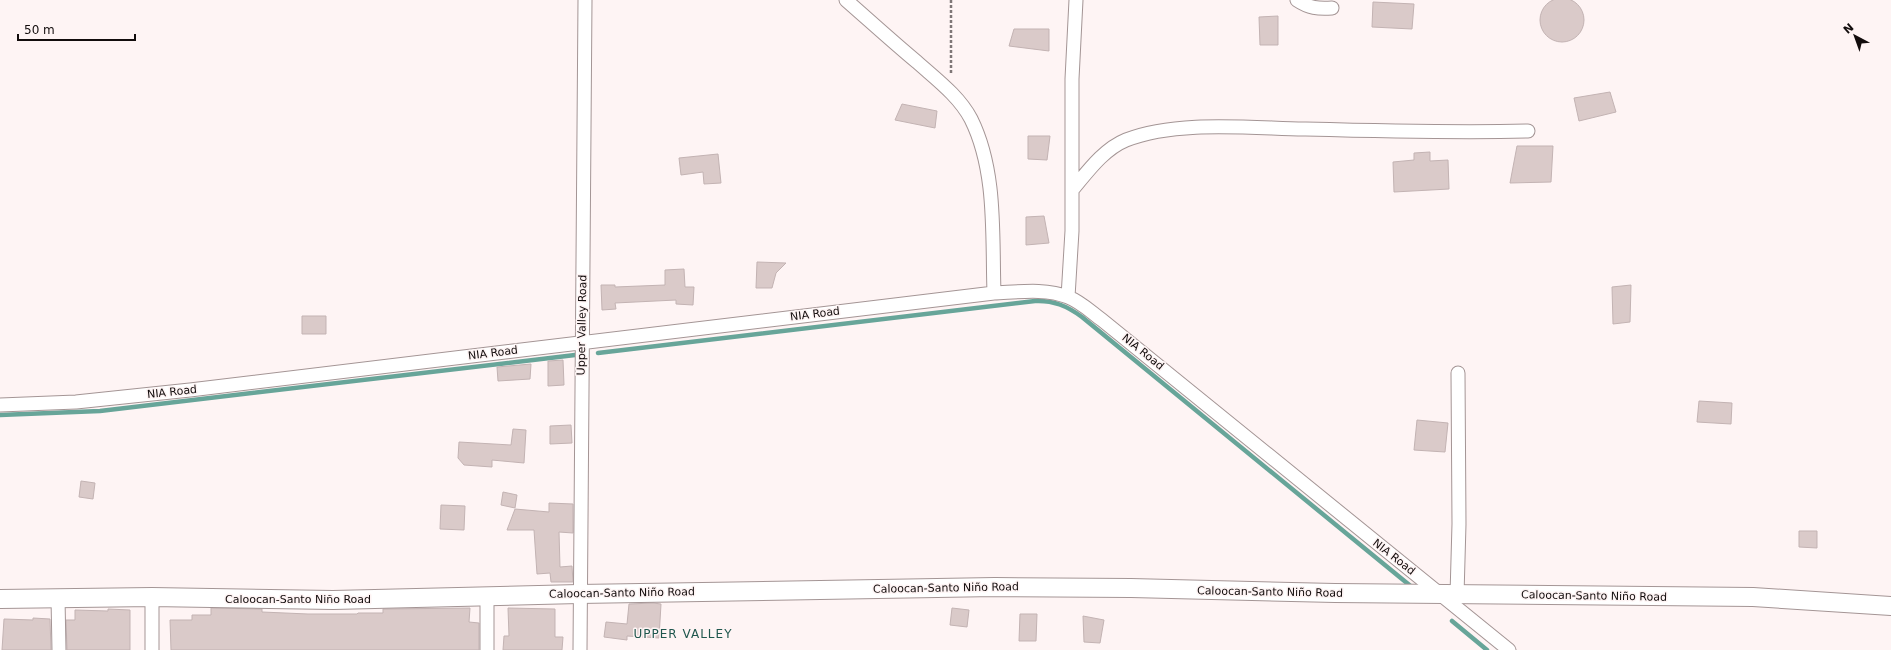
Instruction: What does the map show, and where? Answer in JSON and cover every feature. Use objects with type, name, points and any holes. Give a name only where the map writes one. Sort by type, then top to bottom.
[{"type":"street","name":"Upper Valley Road","points":[[580,650],[579,594],[585,0]]},
{"type":"street","points":[[846,0],[950,92],[970,118],[978,138],[988,173],[994,293]]},
{"type":"street","points":[[1068,297],[1073,189],[1072,78],[1076,0]]},
{"type":"street","points":[[1297,0],[1306,6],[1316,9],[1332,8]]},
{"type":"street","points":[[1073,189],[1107,153],[1125,141],[1150,132],[1197,128],[1468,132],[1528,131]]},
{"type":"street","name":"NIA Road","points":[[0,405],[76,402],[182,391],[994,293],[1052,292],[1078,302],[1102,320],[1450,595],[1509,650]]},
{"type":"street","points":[[1450,595],[1459,524],[1458,373]]},
{"type":"street","name":"Caloocan-Santo Niño Road","points":[[0,599],[152,597],[332,600],[579,594],[1017,587],[1450,595],[1752,597],[1891,606]]},
{"type":"street","points":[[152,597],[152,650]]},
{"type":"street","points":[[487,597],[487,650]]},
{"type":"street","points":[[58,598],[59,650]]},
{"type":"path","points":[[950,92],[951,0]]},
{"type":"building","points":[[1562,-2],[1574,2],[1580,8],[1584,20],[1580,32],[1574,38],[1562,42],[1550,38],[1544,32],[1540,20],[1544,8],[1550,2]]},
{"type":"building","points":[[1373,2],[1414,4],[1412,29],[1372,27]]},
{"type":"building","points":[[1278,16],[1278,45],[1260,45],[1259,17]]},
{"type":"building","points":[[1014,29],[1049,29],[1049,51],[1009,46]]},
{"type":"building","points":[[1610,92],[1616,112],[1579,121],[1574,98]]},
{"type":"building","points":[[902,104],[937,111],[935,128],[895,120]]},
{"type":"building","points":[[1028,136],[1050,136],[1047,160],[1028,159]]},
{"type":"building","points":[[1517,146],[1553,146],[1551,182],[1510,183]]},
{"type":"building","points":[[1430,152],[1430,161],[1448,160],[1449,189],[1394,192],[1393,162],[1414,160],[1414,153]]},
{"type":"building","points":[[718,154],[721,183],[704,184],[703,172],[681,175],[679,158]]},
{"type":"building","points":[[1044,216],[1049,243],[1026,245],[1026,217]]},
{"type":"building","points":[[757,262],[786,263],[776,273],[772,288],[756,288]]},
{"type":"building","points":[[684,269],[685,287],[694,287],[693,305],[676,304],[676,300],[615,303],[616,309],[602,310],[601,285],[615,285],[615,287],[665,285],[665,270]]},
{"type":"building","points":[[1631,285],[1630,322],[1613,324],[1612,287]]},
{"type":"building","points":[[302,316],[326,316],[326,334],[302,334]]},
{"type":"building","points":[[563,360],[564,385],[548,386],[548,361]]},
{"type":"building","points":[[531,364],[530,379],[498,381],[497,367]]},
{"type":"building","points":[[1699,401],[1732,403],[1731,424],[1697,422]]},
{"type":"building","points":[[1417,420],[1448,423],[1445,452],[1414,450]]},
{"type":"building","points":[[571,425],[572,443],[550,444],[550,426]]},
{"type":"building","points":[[513,429],[526,430],[524,463],[492,460],[492,467],[464,465],[458,458],[459,442],[511,445]]},
{"type":"building","points":[[81,481],[95,483],[93,499],[79,497]]},
{"type":"building","points":[[503,492],[517,495],[515,508],[501,505]]},
{"type":"building","points":[[549,503],[573,504],[573,533],[559,532],[560,567],[572,566],[573,582],[551,582],[550,573],[537,574],[534,530],[507,530],[515,509],[549,512]]},
{"type":"building","points":[[441,505],[465,506],[464,530],[440,529]]},
{"type":"building","points":[[1799,531],[1817,531],[1817,548],[1799,547]]},
{"type":"building","points":[[629,604],[661,604],[659,638],[627,636],[627,640],[604,637],[606,622],[627,624]]},
{"type":"building","points":[[211,608],[262,609],[262,612],[308,614],[357,614],[383,613],[383,609],[470,608],[469,622],[479,623],[479,650],[171,650],[170,620],[192,620],[192,615],[211,615]]},
{"type":"building","points":[[508,608],[555,609],[555,637],[563,637],[562,650],[503,650],[504,636],[509,636]]},
{"type":"building","points":[[952,608],[969,610],[967,627],[950,625]]},
{"type":"building","points":[[108,609],[130,610],[130,650],[67,650],[66,620],[75,620],[75,610],[108,611]]},
{"type":"building","points":[[1020,614],[1037,614],[1036,641],[1019,641]]},
{"type":"building","points":[[1083,616],[1104,620],[1100,643],[1084,642]]},
{"type":"building","points":[[33,618],[50,619],[51,650],[2,650],[4,619],[33,620]]},
{"type":"waterway","points":[[598,353],[1035,301],[1054,303],[1065,307],[1082,317],[1413,588]]},
{"type":"waterway","points":[[0,415],[100,411],[575,355]]},
{"type":"waterway","points":[[1452,621],[1487,650]]},
{"type":"district","name":"UPPER VALLEY","points":[[683,634]]}]
